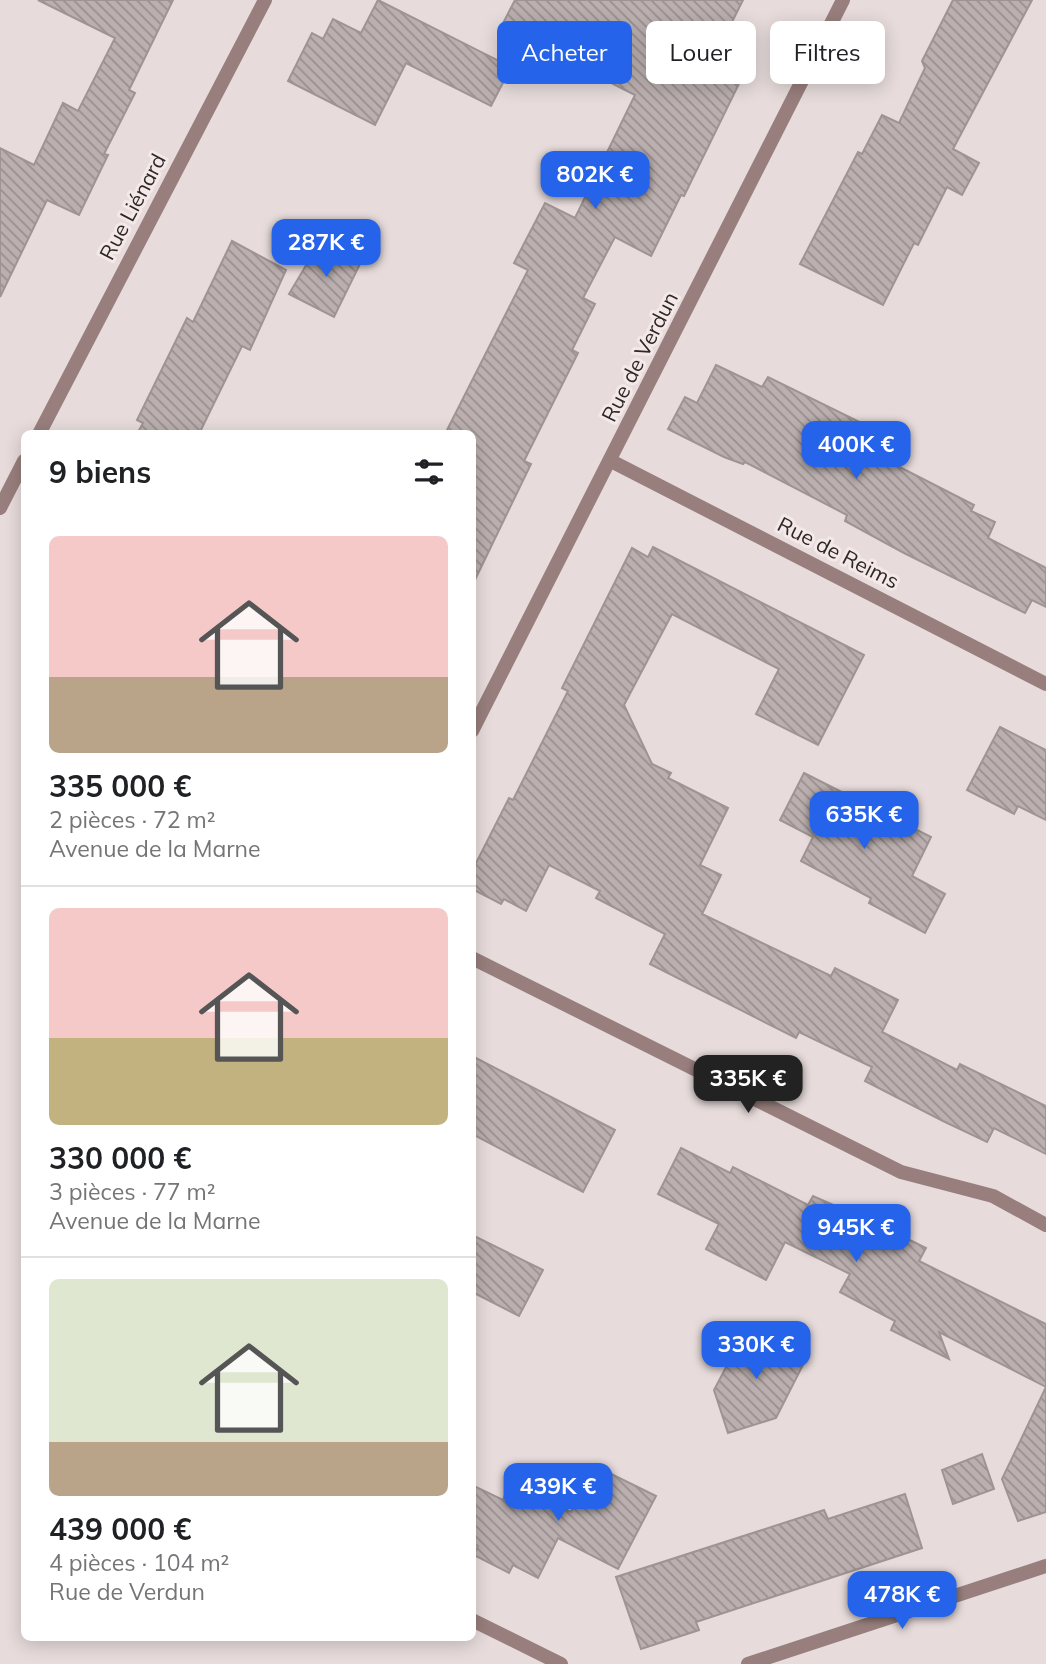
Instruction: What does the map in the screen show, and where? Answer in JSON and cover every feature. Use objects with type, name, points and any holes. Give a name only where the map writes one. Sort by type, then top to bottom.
[{"type":"street","name":"Rue Liénard","points":[[40,430],[265,0]]},
{"type":"street","name":"Rue de Verdun","points":[[476,723],[842,0]]},
{"type":"street","name":"Rue de Reims","points":[[611,461],[1046,684]]},
{"type":"street","points":[[0,508],[21,467]]},
{"type":"street","points":[[476,960],[901,1172],[993,1196],[1046,1224]]},
{"type":"street","points":[[748,1664],[1046,1566]]},
{"type":"street","points":[[476,1622],[561,1664]]},
{"type":"building","points":[[38,0],[173,0],[129,90],[135,93],[104,154],[108,155],[79,215],[47,200],[0,297],[0,148],[34,165],[63,103],[78,111],[115,38]]},
{"type":"building","points":[[378,0],[497,60],[497,84],[502,84],[491,106],[406,63],[375,125],[288,81],[312,33],[323,39],[333,19],[361,33]]},
{"type":"building","points":[[515,0],[743,0],[732,21],[646,21],[646,84],[739,84],[651,256],[615,237],[583,298],[595,304],[572,350],[578,353],[524,461],[531,464],[476,578],[476,430],[447,430],[528,270],[514,263],[545,203],[575,218],[635,95],[613,84],[632,84],[632,21],[504,21]]},
{"type":"building","points":[[953,0],[1032,0],[953,149],[979,163],[962,195],[947,187],[918,245],[914,243],[883,305],[800,264],[858,152],[862,154],[882,115],[899,123],[925,68],[922,61]]},
{"type":"building","points":[[321,240],[360,264],[334,317],[289,294]]},
{"type":"building","points":[[232,241],[286,270],[250,350],[242,346],[201,430],[139,430],[143,423],[137,420],[187,318],[193,322]]},
{"type":"building","points":[[716,365],[762,387],[768,377],[888,436],[878,456],[974,505],[971,511],[995,522],[988,538],[1046,568],[1046,607],[1032,600],[1025,613],[904,553],[845,521],[847,515],[745,462],[743,464],[724,457],[668,429],[685,397],[697,403]]},
{"type":"building","points":[[653,547],[864,655],[818,745],[756,714],[779,669],[672,614],[624,705],[652,764],[671,773],[668,778],[728,808],[700,865],[721,875],[702,914],[831,976],[835,968],[898,1000],[882,1032],[957,1070],[960,1064],[1046,1106],[1046,1154],[994,1128],[987,1142],[943,1121],[865,1081],[872,1067],[799,1032],[796,1038],[650,964],[665,934],[596,898],[600,891],[549,865],[526,911],[504,899],[501,904],[476,891],[476,863],[509,798],[513,800],[568,691],[562,688],[632,548],[648,557]]},
{"type":"building","points":[[1000,727],[1046,750],[1046,820],[1018,806],[1014,814],[967,790]]},
{"type":"building","points":[[804,773],[931,837],[912,876],[945,894],[925,933],[869,903],[871,898],[801,861],[813,837],[780,820]]},
{"type":"building","points":[[476,1058],[615,1130],[583,1192],[476,1136]]},
{"type":"building","points":[[681,1148],[730,1173],[733,1167],[808,1205],[813,1196],[879,1225],[926,1248],[919,1261],[1046,1324],[1046,1387],[939,1332],[949,1359],[891,1330],[895,1321],[840,1292],[850,1274],[785,1242],[766,1280],[706,1249],[719,1224],[658,1194]]},
{"type":"building","points":[[476,1237],[543,1270],[519,1316],[476,1294]]},
{"type":"building","points":[[747,1327],[806,1359],[776,1418],[728,1433],[714,1390]]},
{"type":"building","points":[[1046,1387],[1046,1512],[1018,1521],[1002,1479]]},
{"type":"building","points":[[982,1454],[994,1489],[953,1504],[942,1470]]},
{"type":"building","points":[[595,1466],[656,1496],[618,1569],[558,1538],[538,1578],[513,1565],[509,1573],[476,1556],[476,1487],[503,1500],[510,1483],[571,1512]]},
{"type":"building","points":[[905,1494],[922,1548],[696,1622],[699,1630],[641,1649],[616,1577],[824,1510],[828,1519]]}]
